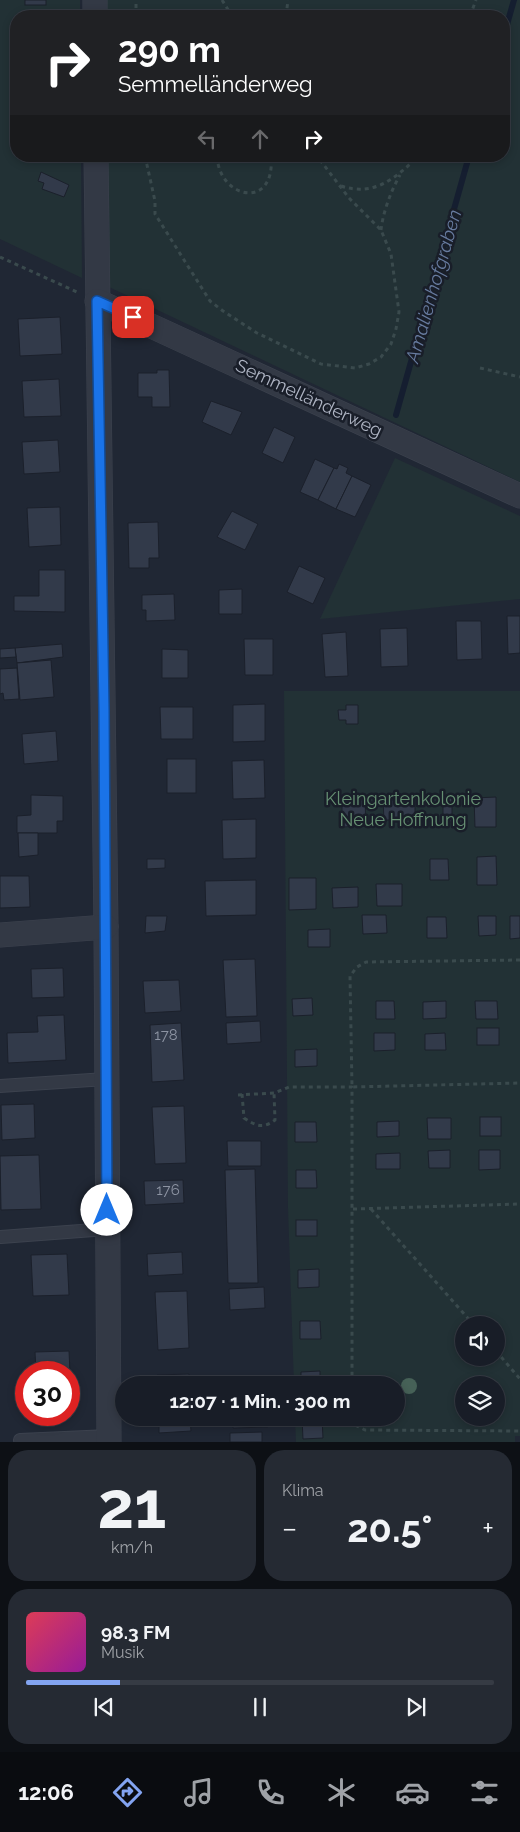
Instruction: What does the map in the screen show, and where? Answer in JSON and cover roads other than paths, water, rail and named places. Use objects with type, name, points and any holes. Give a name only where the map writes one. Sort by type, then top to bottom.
[{"type":"street","points":[[96,162],[106,927],[109,1439]]},
{"type":"street","name":"Semmelländerweg","points":[[97,301],[520,496]]},
{"type":"street","points":[[0,935],[106,927]]},
{"type":"lane","points":[[0,1086],[106,1079]]},
{"type":"lane","points":[[2,1237],[108,1229]]},
{"type":"lane","points":[[20,1440],[109,1439]]},
{"type":"waterway","name":"Amalienhofgraben","points":[[510,14],[514,0]]},
{"type":"waterway","name":"Amalienhofgraben","points":[[396,415],[467,162]]},
{"type":"park label","name":"Kleingartenkolonie Neue Hoffnung","points":[[403,810]]}]
